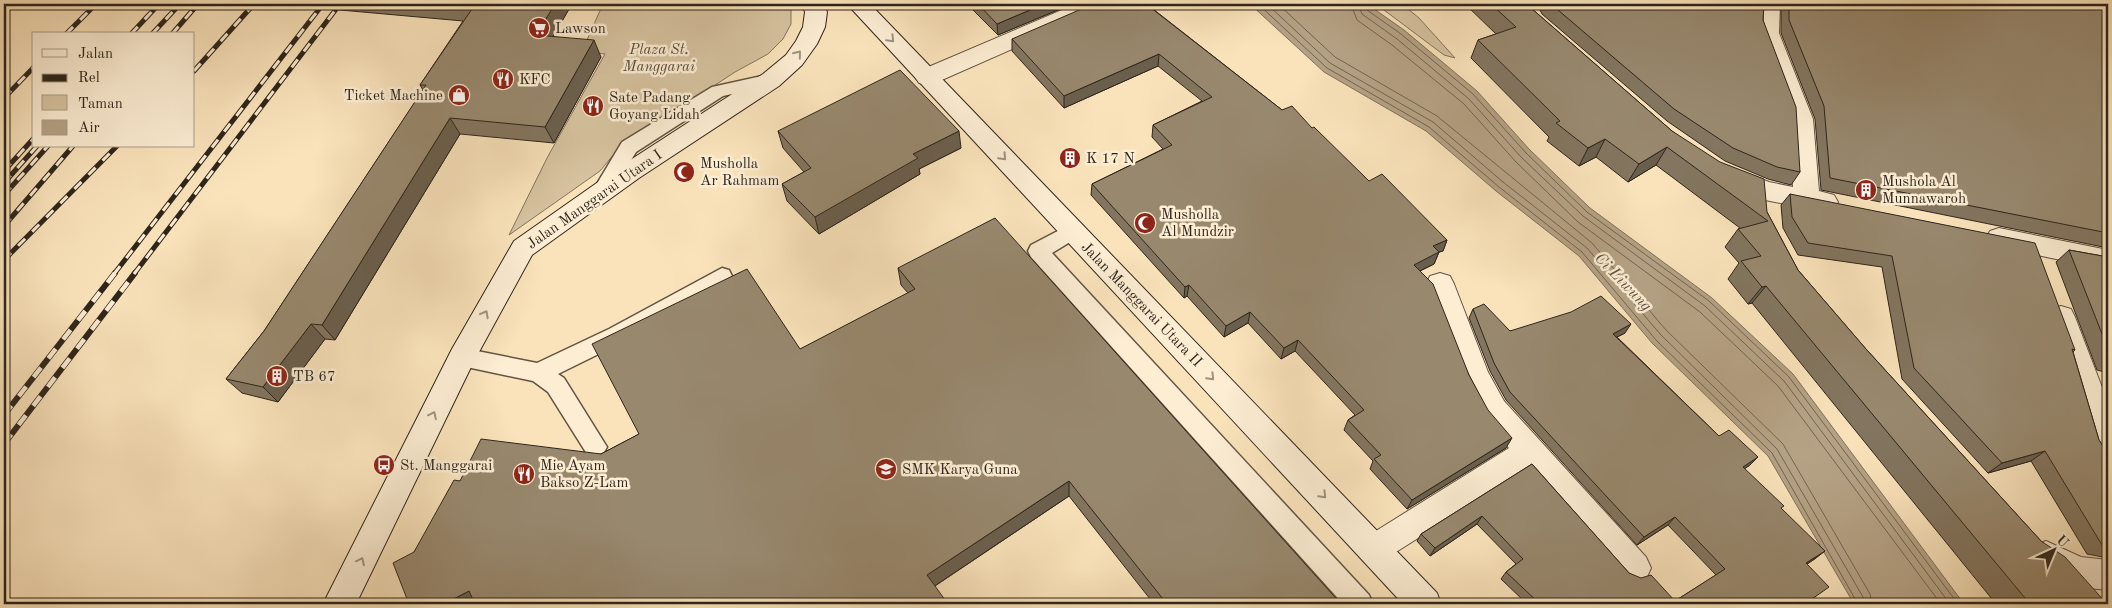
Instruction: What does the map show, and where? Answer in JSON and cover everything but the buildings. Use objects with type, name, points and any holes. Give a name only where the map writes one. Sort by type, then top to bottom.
[{"type":"street","name":"Jalan Manggarai Utara I","points":[[339,604],[462,357],[523,248],[602,192],[771,80],[794,60],[806,44],[814,27],[816,12],[812,4]]},
{"type":"street","name":"Jalan Manggarai Utara II","points":[[858,4],[1425,604]]},
{"type":"street","points":[[927,77],[1095,4]]},
{"type":"street","points":[[1768,4],[1768,33],[1801,119],[1807,198]]},
{"type":"street","points":[[1710,167],[1765,191],[1845,206]]},
{"type":"street","points":[[1765,191],[1767,220]]},
{"type":"street","points":[[1977,234],[2108,260]]},
{"type":"street","points":[[2034,245],[2108,441]]},
{"type":"street","points":[[1440,284],[1475,376],[1485,395],[1508,428],[1532,450],[1635,568]]},
{"type":"street","points":[[1374,549],[1532,450]]},
{"type":"street","points":[[2024,537],[2037,549],[2064,566],[2078,572],[2108,575]]},
{"type":"lane","points":[[1073,231],[1038,251],[1360,604]]},
{"type":"lane","points":[[539,373],[617,335],[722,276]]},
{"type":"lane","points":[[462,357],[539,373],[556,385],[595,447]]},
{"type":"green space","name":"Plaza St. Manggarai","points":[[603,4],[789,4],[791,24],[783,39],[768,54],[735,72],[619,148],[600,171],[509,235],[547,158],[605,54],[582,51]]},
{"type":"green space","points":[[1376,4],[1402,4],[1419,18],[1455,58],[1444,55]]},
{"type":"water","name":"Ci Liwung","points":[[1250,4],[1367,4],[1404,30],[1477,91],[1529,149],[1590,208],[1712,298],[1793,374],[1964,604],[1854,604],[1768,456],[1652,343],[1579,256],[1496,191],[1426,131],[1324,72]]},
{"type":"railway","points":[[68,32],[96,4]]},
{"type":"railway","points":[[133,32],[159,4]]},
{"type":"railway","points":[[154,32],[180,4]]},
{"type":"railway","points":[[174,32],[198,4]]},
{"type":"railway","points":[[195,70],[254,4]]},
{"type":"railway","points":[[114,274],[323,4]]},
{"type":"railway","points":[[134,274],[340,4]]},
{"type":"railway","points":[[4,98],[32,69]]},
{"type":"railway","points":[[4,171],[32,140]]},
{"type":"railway","points":[[4,183],[35,148]]},
{"type":"railway","points":[[4,195],[46,148]]},
{"type":"railway","points":[[4,226],[71,148]]},
{"type":"railway","points":[[4,260],[115,148]]},
{"type":"railway","points":[[4,415],[115,273]]},
{"type":"railway","points":[[4,444],[135,273]]},
{"type":"place","name":"Lawson","points":[[539,28]]},
{"type":"place","name":"KFC","points":[[503,79]]},
{"type":"place","name":"Ticket Machine","points":[[459,95]]},
{"type":"place","name":"Sate Padang Goyang Lidah","points":[[593,106]]},
{"type":"place","name":"K 17 N","points":[[1070,158]]},
{"type":"place","name":"Musholla Ar Rahmam","points":[[684,172]]},
{"type":"place","name":"Mushola Al Munnawaroh","points":[[1866,190]]},
{"type":"place","name":"Musholla Al Mundzir","points":[[1145,223]]},
{"type":"place","name":"TB 67","points":[[277,376]]},
{"type":"place","name":"St. Manggarai","points":[[384,465]]},
{"type":"place","name":"SMK Karya Guna","points":[[886,469]]},
{"type":"place","name":"Mie Ayam Bakso Z-Lam","points":[[524,474]]}]
